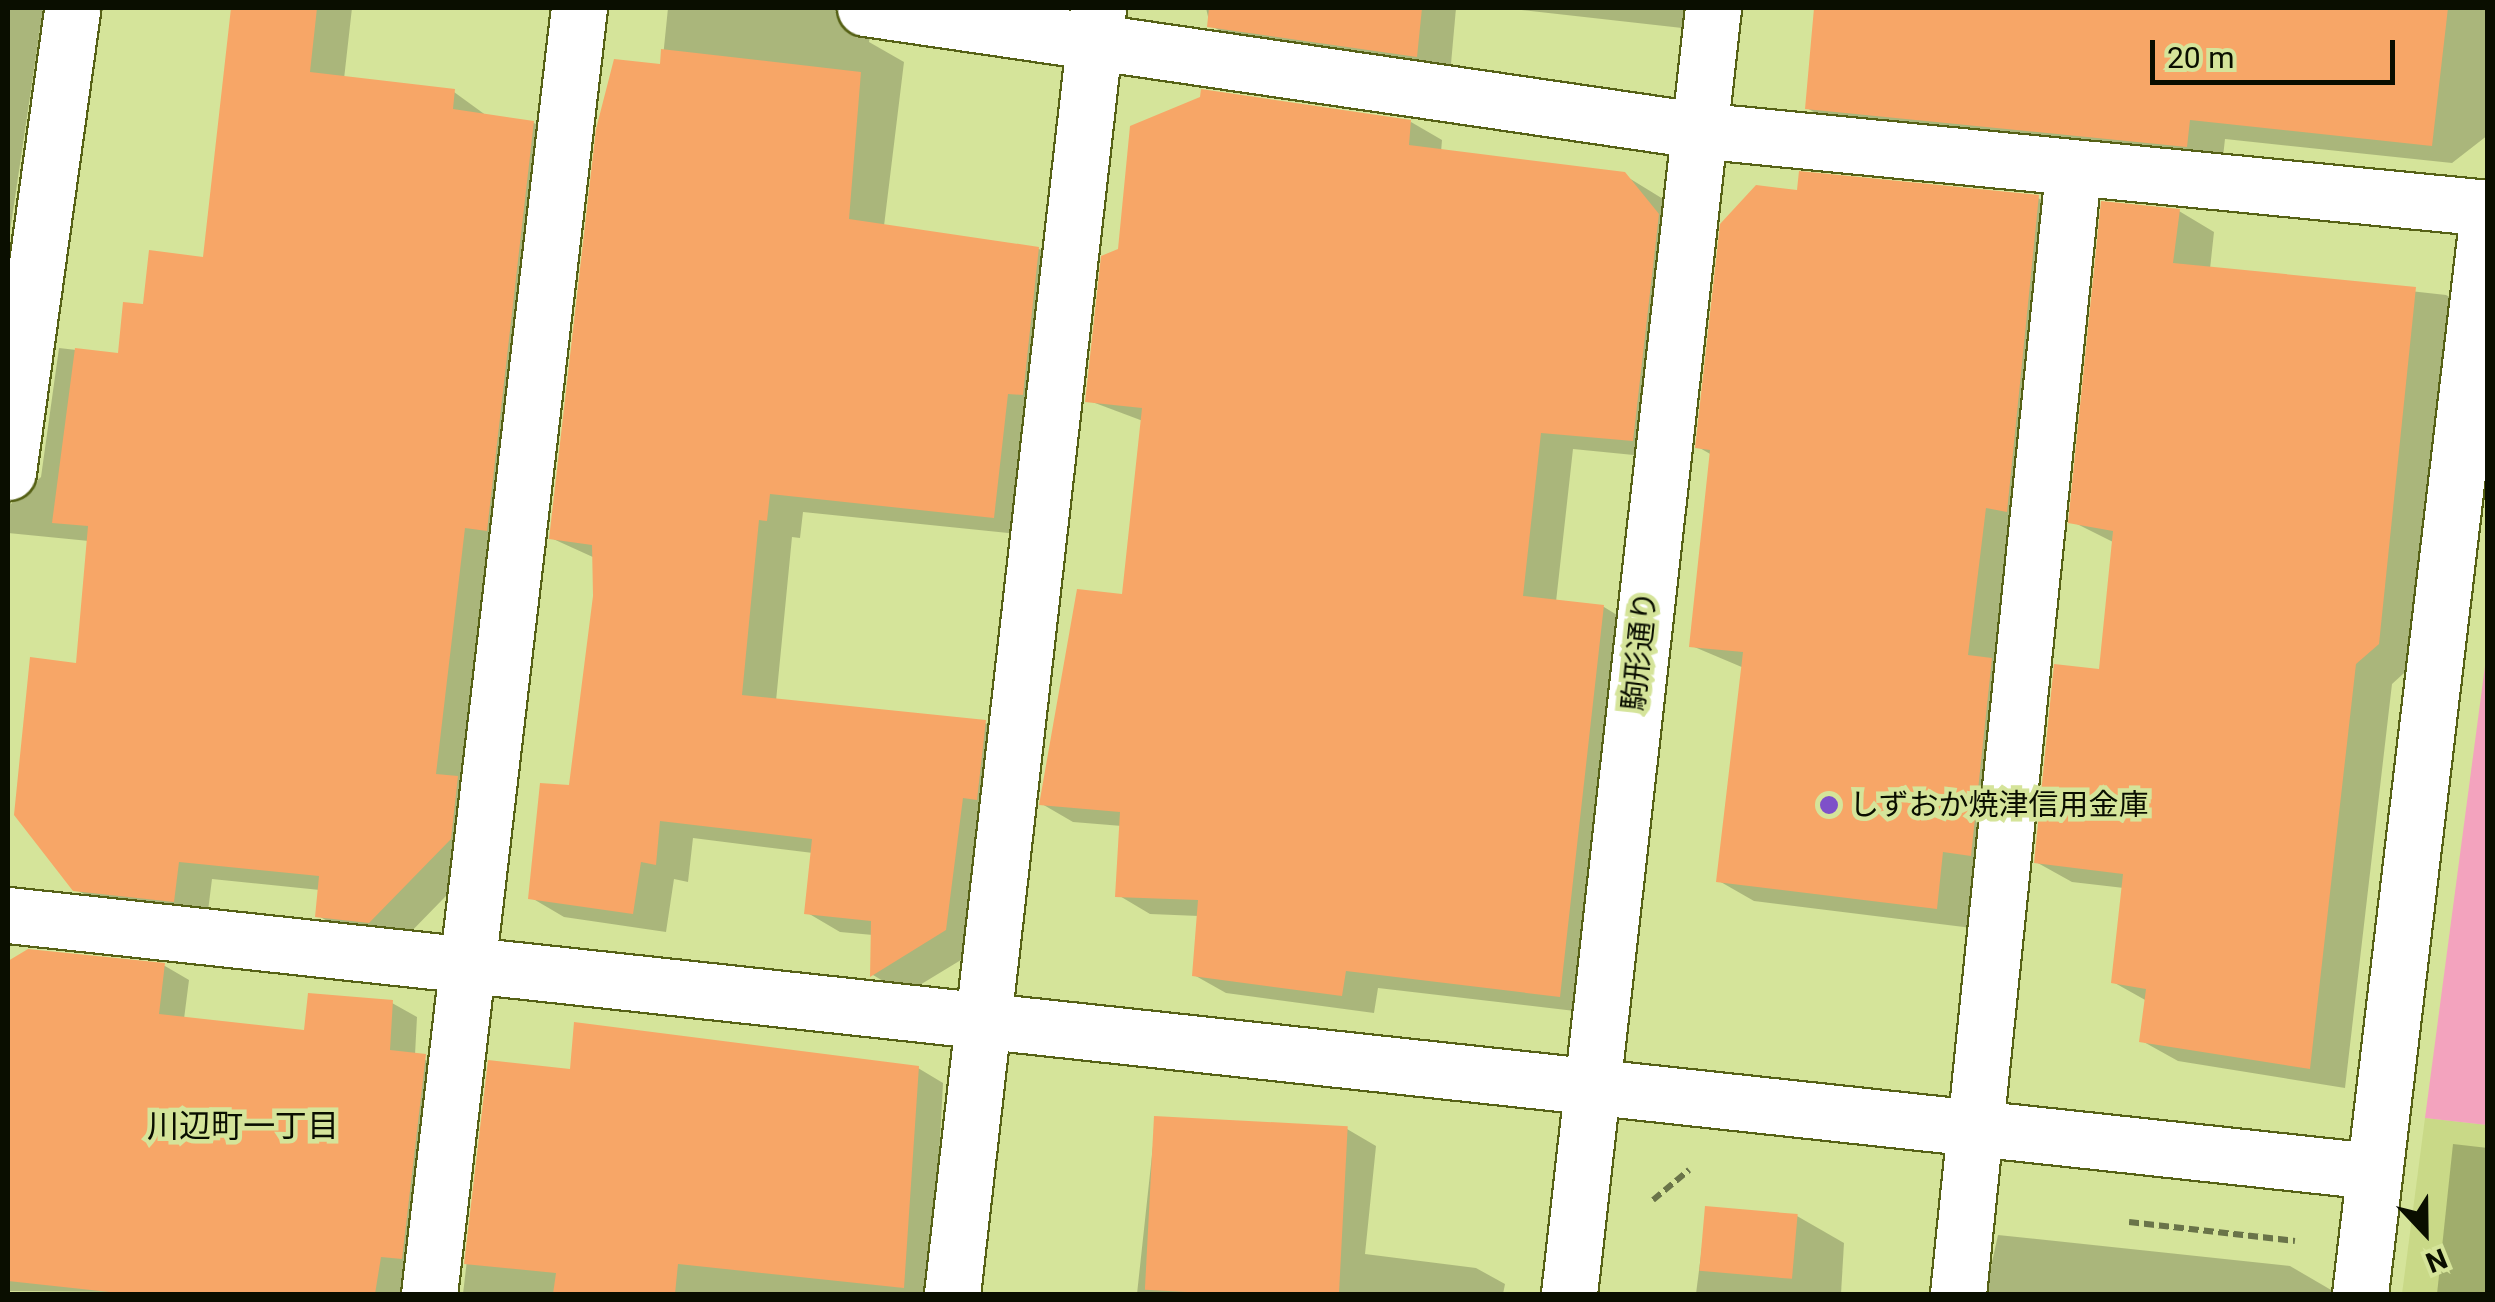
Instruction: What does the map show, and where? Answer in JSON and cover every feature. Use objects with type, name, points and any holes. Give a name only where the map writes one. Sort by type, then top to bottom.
[{"type":"street","points":[[8,472],[72,8]]},
{"type":"street","points":[[429,1294],[579,8]]},
{"type":"street","points":[[865,8],[1097,22],[1697,130],[2488,211],[2472,502],[2373,1171],[2360,1294]]},
{"type":"street","name":"駒形通り","points":[[1569,1294],[1713,8]]},
{"type":"street","points":[[952,1294],[1097,22]]},
{"type":"street","points":[[1958,1294],[2074,171]]},
{"type":"street","points":[[8,914],[1592,1082],[2373,1171]]},
{"type":"shaded area","points":[[2487,651],[2487,1125],[2425,1118]]},
{"type":"shaded area","points":[[2425,1118],[2487,1125],[2487,1294],[2402,1294]]},
{"type":"building","points":[[231,8],[317,8],[310,72],[455,89],[453,109],[534,121],[487,531],[465,528],[436,774],[458,776],[451,839],[369,923],[315,917],[319,876],[179,862],[174,902],[73,891],[14,815],[30,657],[76,663],[88,526],[52,523],[75,348],[118,353],[123,302],[143,304],[149,250],[203,257]]},
{"type":"building","points":[[1209,8],[1422,8],[1417,57],[1207,27]]},
{"type":"building","points":[[1814,8],[2448,8],[2432,146],[2190,120],[2187,147],[1805,109]]},
{"type":"building","points":[[661,49],[861,72],[849,219],[1039,247],[1023,395],[1008,394],[994,518],[770,494],[767,521],[759,520],[742,695],[986,720],[977,800],[963,798],[946,930],[870,977],[871,921],[804,914],[812,839],[660,821],[656,865],[641,862],[633,914],[528,899],[540,783],[569,785],[593,596],[592,545],[549,539],[596,129],[614,59],[660,64]]},
{"type":"building","points":[[1201,89],[1411,120],[1409,145],[1625,172],[1659,214],[1633,441],[1541,433],[1523,596],[1604,605],[1560,997],[1346,971],[1342,996],[1192,976],[1198,900],[1115,897],[1120,812],[1039,805],[1077,589],[1122,594],[1142,408],[1085,402],[1101,256],[1118,249],[1130,126],[1200,97]]},
{"type":"building","points":[[1799,171],[2039,195],[2007,512],[1986,508],[1968,655],[1992,658],[1971,856],[1943,852],[1937,909],[1716,882],[1743,652],[1689,647],[1710,450],[1695,448],[1720,224],[1756,185],[1797,190]]},
{"type":"building","points":[[2101,201],[2180,209],[2173,263],[2416,287],[2379,644],[2356,664],[2310,1069],[2139,1042],[2146,989],[2111,983],[2123,874],[2034,863],[2054,664],[2099,669],[2113,531],[2068,523]]},
{"type":"building","points":[[28,949],[165,963],[159,1014],[304,1030],[308,993],[393,1000],[390,1050],[426,1054],[402,1259],[381,1257],[375,1294],[128,1294],[8,1281],[8,961]]},
{"type":"building","points":[[574,1022],[919,1066],[904,1288],[678,1264],[675,1294],[553,1294],[556,1273],[464,1264],[488,1060],[570,1069]]},
{"type":"building","points":[[1154,1116],[1348,1126],[1339,1294],[1145,1290]]},
{"type":"building","points":[[1705,1206],[1798,1214],[1792,1279],[1699,1271]]},
{"type":"place","name":"しずおか焼津信用金庫","points":[[1829,805]]},
{"type":"district","name":"川辺町一丁目","points":[[243,1126]]}]
